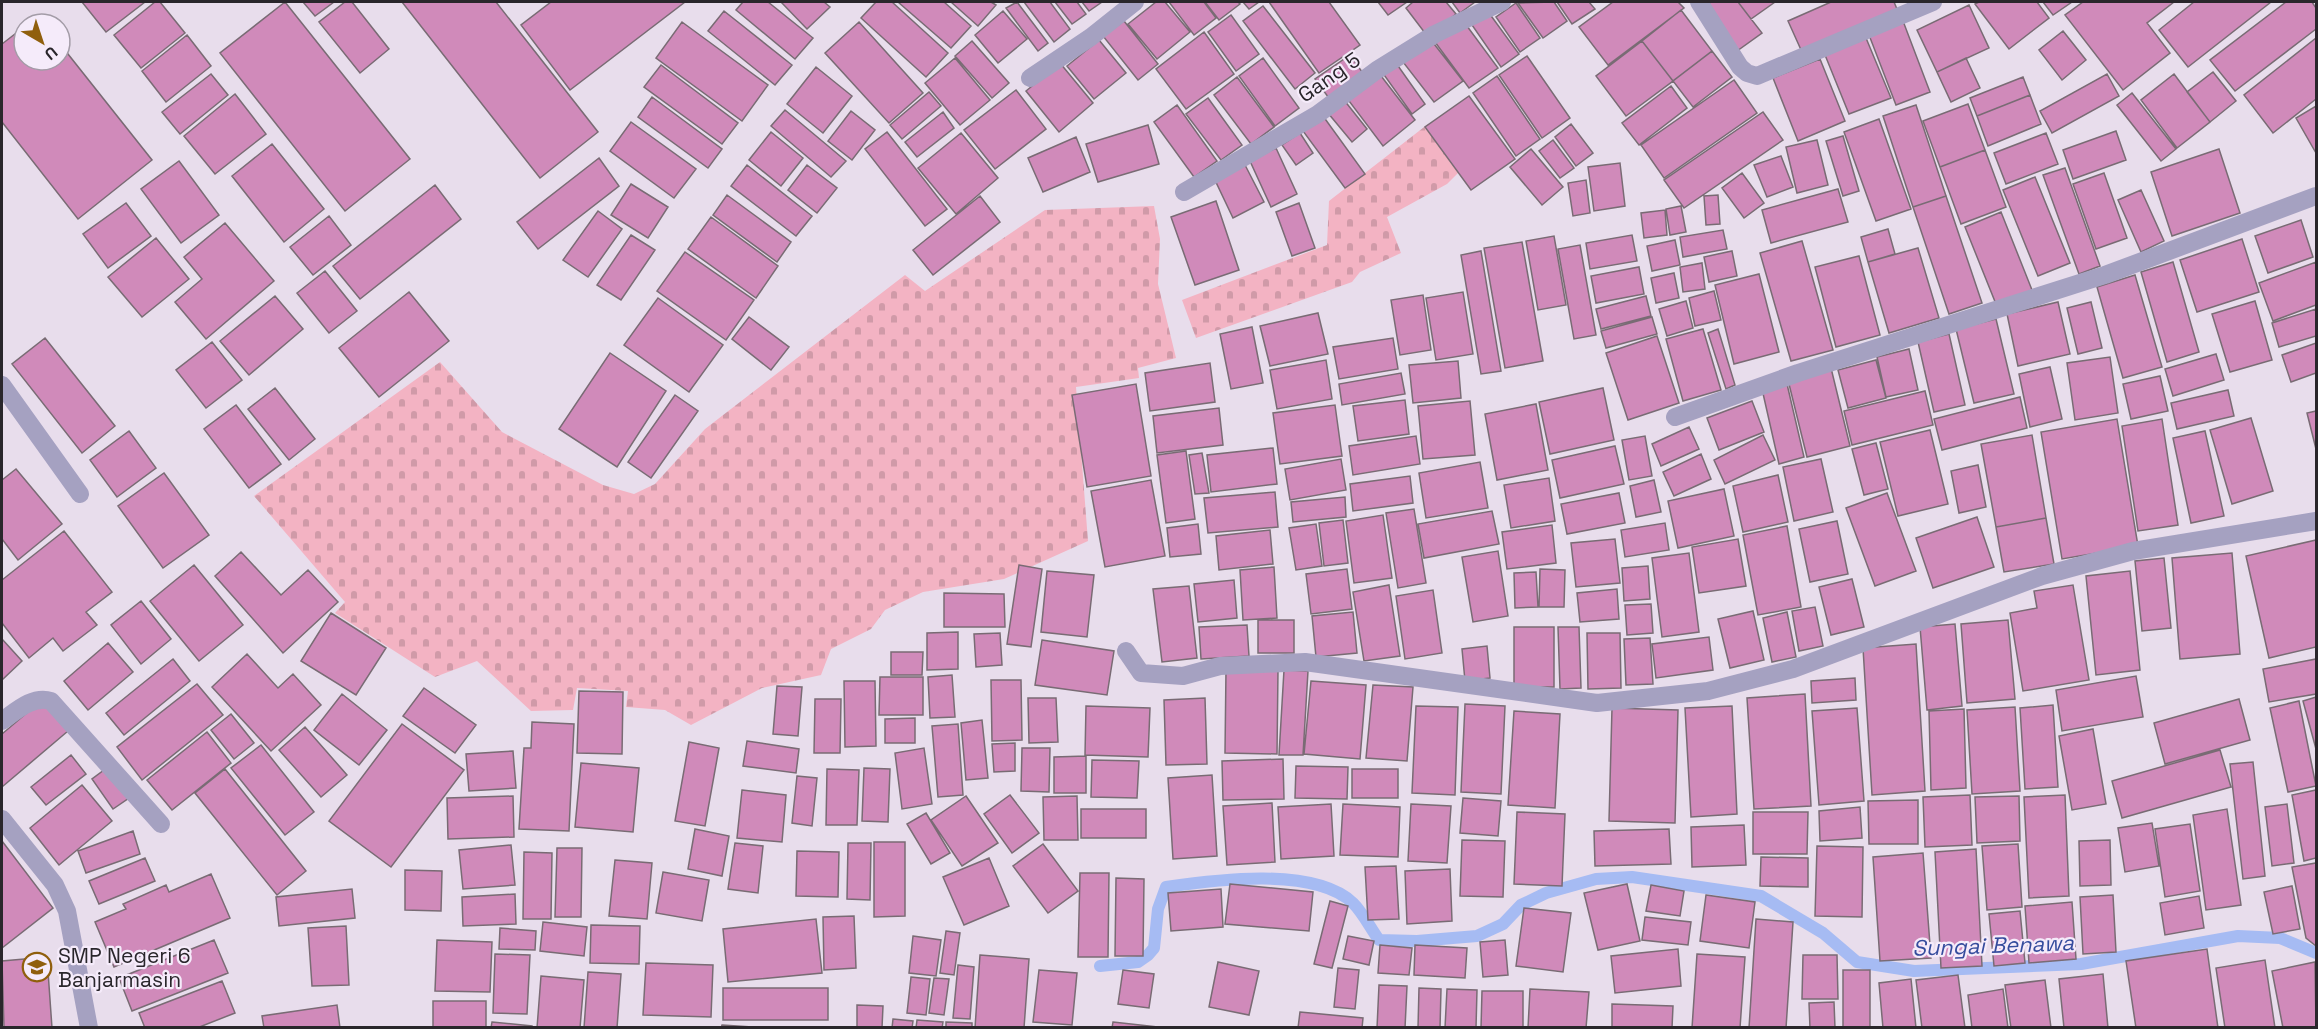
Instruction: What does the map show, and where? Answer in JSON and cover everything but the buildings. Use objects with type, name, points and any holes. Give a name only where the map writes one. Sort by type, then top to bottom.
[{"type":"street","points":[[1030,78],[1091,37],[1135,2]]},
{"type":"street","name":"Gang 5","points":[[1184,192],[1318,114],[1377,70],[1435,34],[1503,2]]},
{"type":"street","points":[[1699,2],[1740,67],[1747,73],[1757,76],[1933,2]]},
{"type":"street","points":[[1675,417],[1798,373],[2105,275],[2316,196]]},
{"type":"street","points":[[2,386],[80,494]]},
{"type":"street","points":[[1126,651],[1141,673],[1183,676],[1220,666],[1305,662],[1597,703],[1697,692],[1804,665],[2054,573],[2133,551],[2316,521]]},
{"type":"street","points":[[2,721],[33,701],[42,698],[51,701],[161,824]]},
{"type":"street","points":[[2,819],[55,885],[67,911],[89,1028]]},
{"type":"green space","points":[[1428,124],[1454,159],[1459,172],[1447,184],[1387,217],[1401,253],[1360,272],[1352,282],[1196,338],[1182,300],[1327,245],[1329,201]]},
{"type":"green space","points":[[1154,206],[1160,239],[1158,284],[1176,358],[1138,368],[1139,378],[1076,387],[1088,541],[1004,579],[923,592],[885,610],[871,629],[831,649],[821,675],[762,688],[691,725],[665,710],[626,707],[628,691],[577,688],[573,710],[531,711],[477,661],[435,677],[335,613],[345,602],[254,496],[440,362],[502,432],[603,485],[634,494],[655,484],[705,429],[905,275],[925,291],[1045,210]]},
{"type":"waterway","name":"Sungai Benawa","points":[[1100,966],[1138,962],[1154,948],[1158,909],[1166,887],[1236,879],[1289,880],[1314,884],[1336,891],[1357,907],[1379,940],[1417,941],[1477,936],[1503,924],[1521,905],[1546,893],[1596,879],[1632,877],[1761,896],[1823,933],[1857,962],[1914,971],[2081,964],[2238,936],[2280,938],[2316,953]]},
{"type":"place","name":"SMP Negeri 6 Banjarmasin","points":[[37,967]]}]
